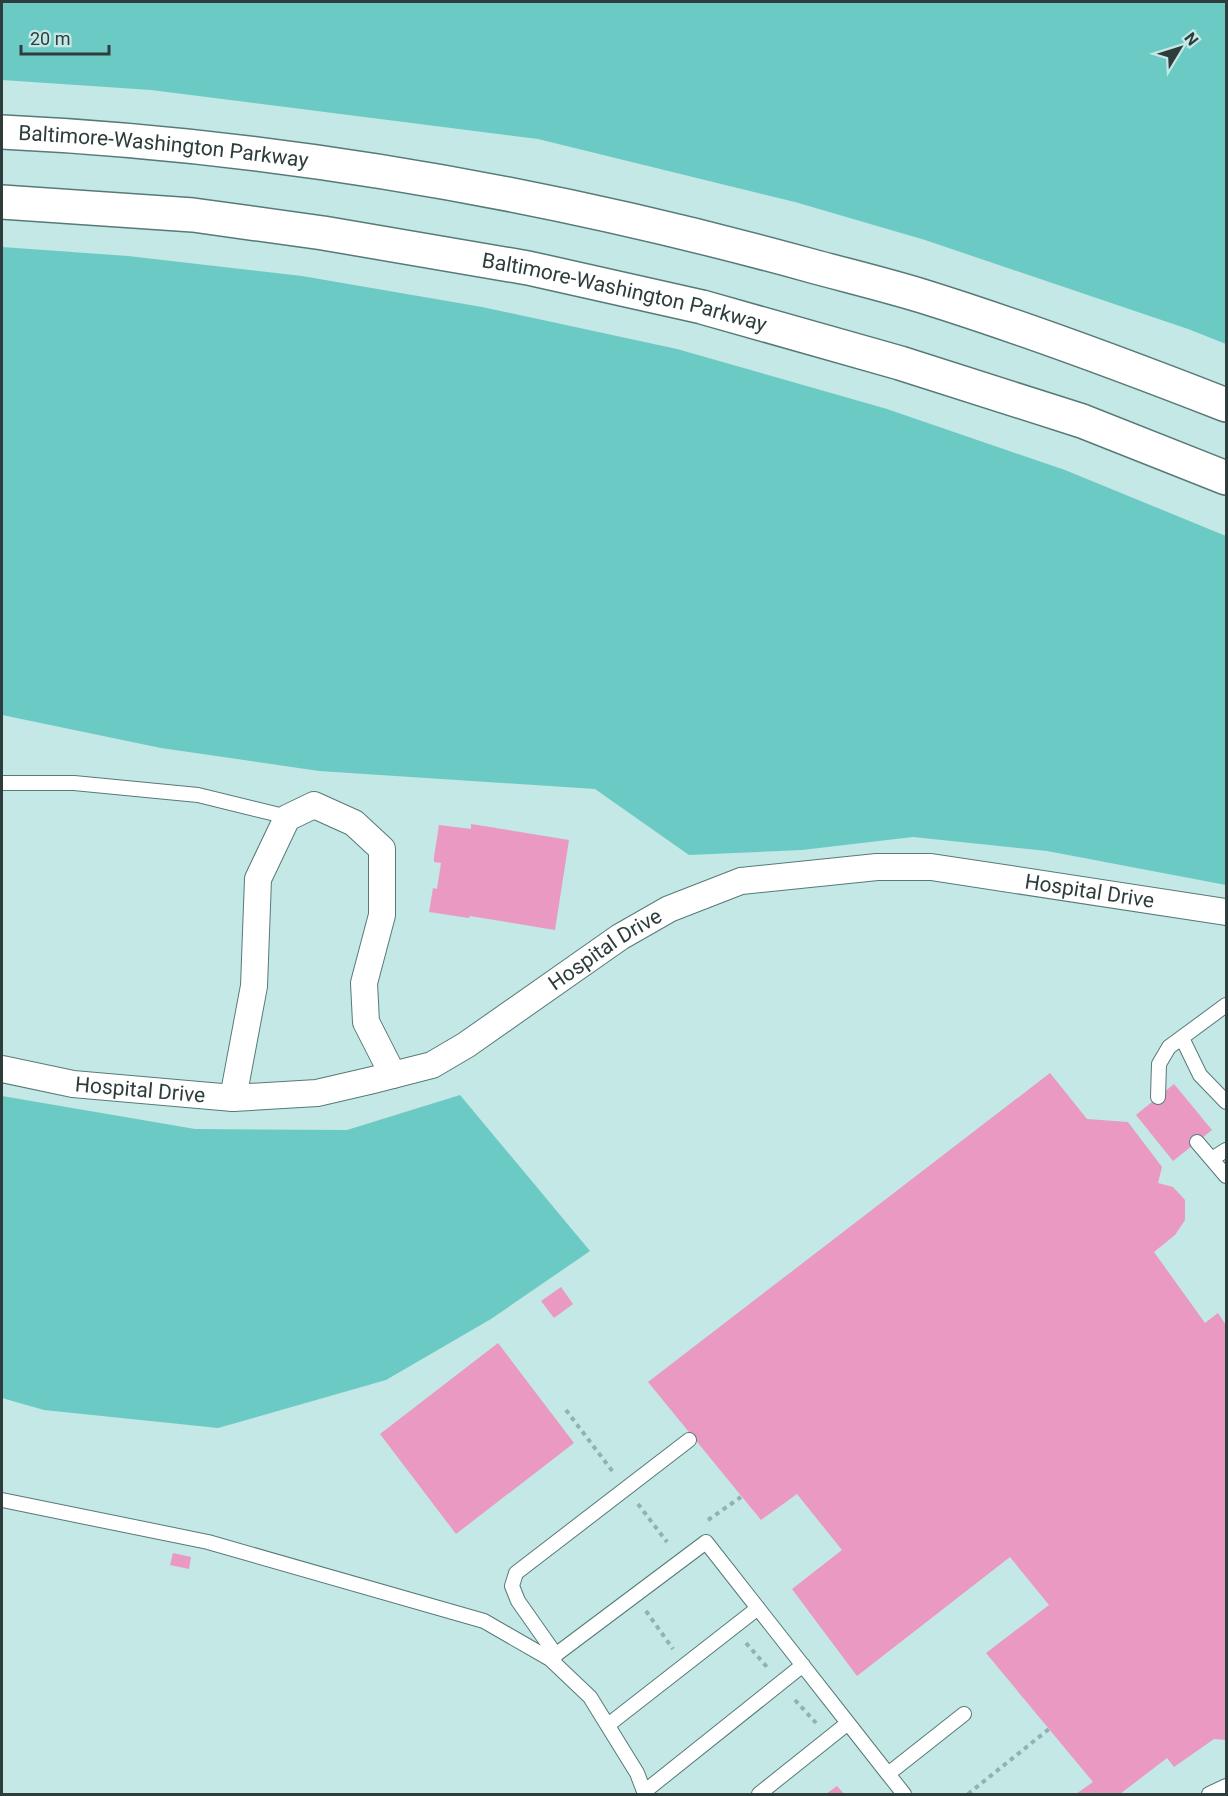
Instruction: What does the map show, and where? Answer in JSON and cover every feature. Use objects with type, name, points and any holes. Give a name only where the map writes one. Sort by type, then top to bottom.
[{"type":"highway","name":"Baltimore-Washington Parkway","points":[[2,132],[202,148],[350,165],[538,198],[728,242],[922,296],[1110,359],[1227,405]]},
{"type":"highway","name":"Baltimore-Washington Parkway","points":[[2,202],[193,215],[323,233],[528,268],[713,310],[922,370],[1082,421],[1227,478]]},
{"type":"street","points":[[233,1098],[254,986],[258,879],[288,817],[314,805],[354,823],[382,849],[382,915],[364,983],[366,1022],[393,1075]]},
{"type":"street","name":"Hospital Drive","points":[[2,1069],[74,1084],[233,1098],[317,1093],[393,1075],[432,1065],[466,1046],[620,937],[669,909],[741,881],[877,867],[931,867],[1227,912]]},
{"type":"lane","points":[[2,783],[74,783],[198,795],[288,817]]},
{"type":"lane","points":[[1158,1097],[1159,1064],[1170,1047],[1227,1005]]},
{"type":"lane","points":[[1182,1038],[1200,1075],[1227,1102]]},
{"type":"lane","points":[[1197,1142],[1227,1176]]},
{"type":"lane","points":[[1212,1159],[1227,1150]]},
{"type":"lane","points":[[689,1440],[516,1573],[512,1586],[518,1601],[553,1657],[590,1697],[637,1773],[645,1793],[803,1665]]},
{"type":"lane","points":[[2,1500],[208,1542],[457,1612],[484,1621],[553,1657]]},
{"type":"lane","points":[[553,1657],[706,1542],[904,1794]]},
{"type":"lane","points":[[608,1725],[758,1608]]},
{"type":"lane","points":[[888,1774],[964,1714]]},
{"type":"lane","points":[[759,1794],[848,1723]]},
{"type":"lane","points":[[1209,1794],[1227,1786]]},
{"type":"path","points":[[968,1794],[1049,1729]]},
{"type":"shaded area","points":[[2,2],[1226,2],[1226,344],[925,240],[795,202],[538,139],[151,90],[2,80]]},
{"type":"shaded area","points":[[2,247],[128,256],[302,276],[482,307],[677,349],[887,409],[1065,470],[1226,536],[1226,885],[1047,851],[913,837],[802,850],[689,855],[595,789],[319,771],[161,748],[2,715]]},
{"type":"shaded area","points":[[460,1095],[590,1251],[491,1319],[386,1380],[218,1428],[44,1410],[2,1398],[2,1096],[195,1129],[347,1130]]},
{"type":"building","points":[[471,824],[569,840],[555,930],[470,916],[469,918],[429,912],[433,888],[437,889],[441,863],[434,862],[439,825],[471,829]]},
{"type":"building","points":[[1050,1073],[1087,1119],[1128,1122],[1162,1167],[1158,1183],[1173,1187],[1185,1200],[1185,1220],[1175,1235],[1154,1252],[1205,1323],[1218,1313],[1226,1325],[1226,1740],[1214,1739],[1174,1767],[1167,1758],[1120,1794],[1076,1794],[1093,1782],[986,1653],[1049,1605],[1010,1557],[857,1676],[792,1589],[842,1550],[797,1494],[761,1520],[648,1382]]},
{"type":"building","points":[[1174,1084],[1212,1130],[1173,1161],[1136,1115]]},
{"type":"building","points":[[561,1287],[573,1304],[554,1318],[541,1301]]},
{"type":"building","points":[[498,1343],[574,1443],[456,1534],[380,1434]]},
{"type":"building","points":[[173,1553],[191,1557],[189,1569],[170,1565]]},
{"type":"building","points":[[837,1786],[844,1794],[826,1794]]}]
